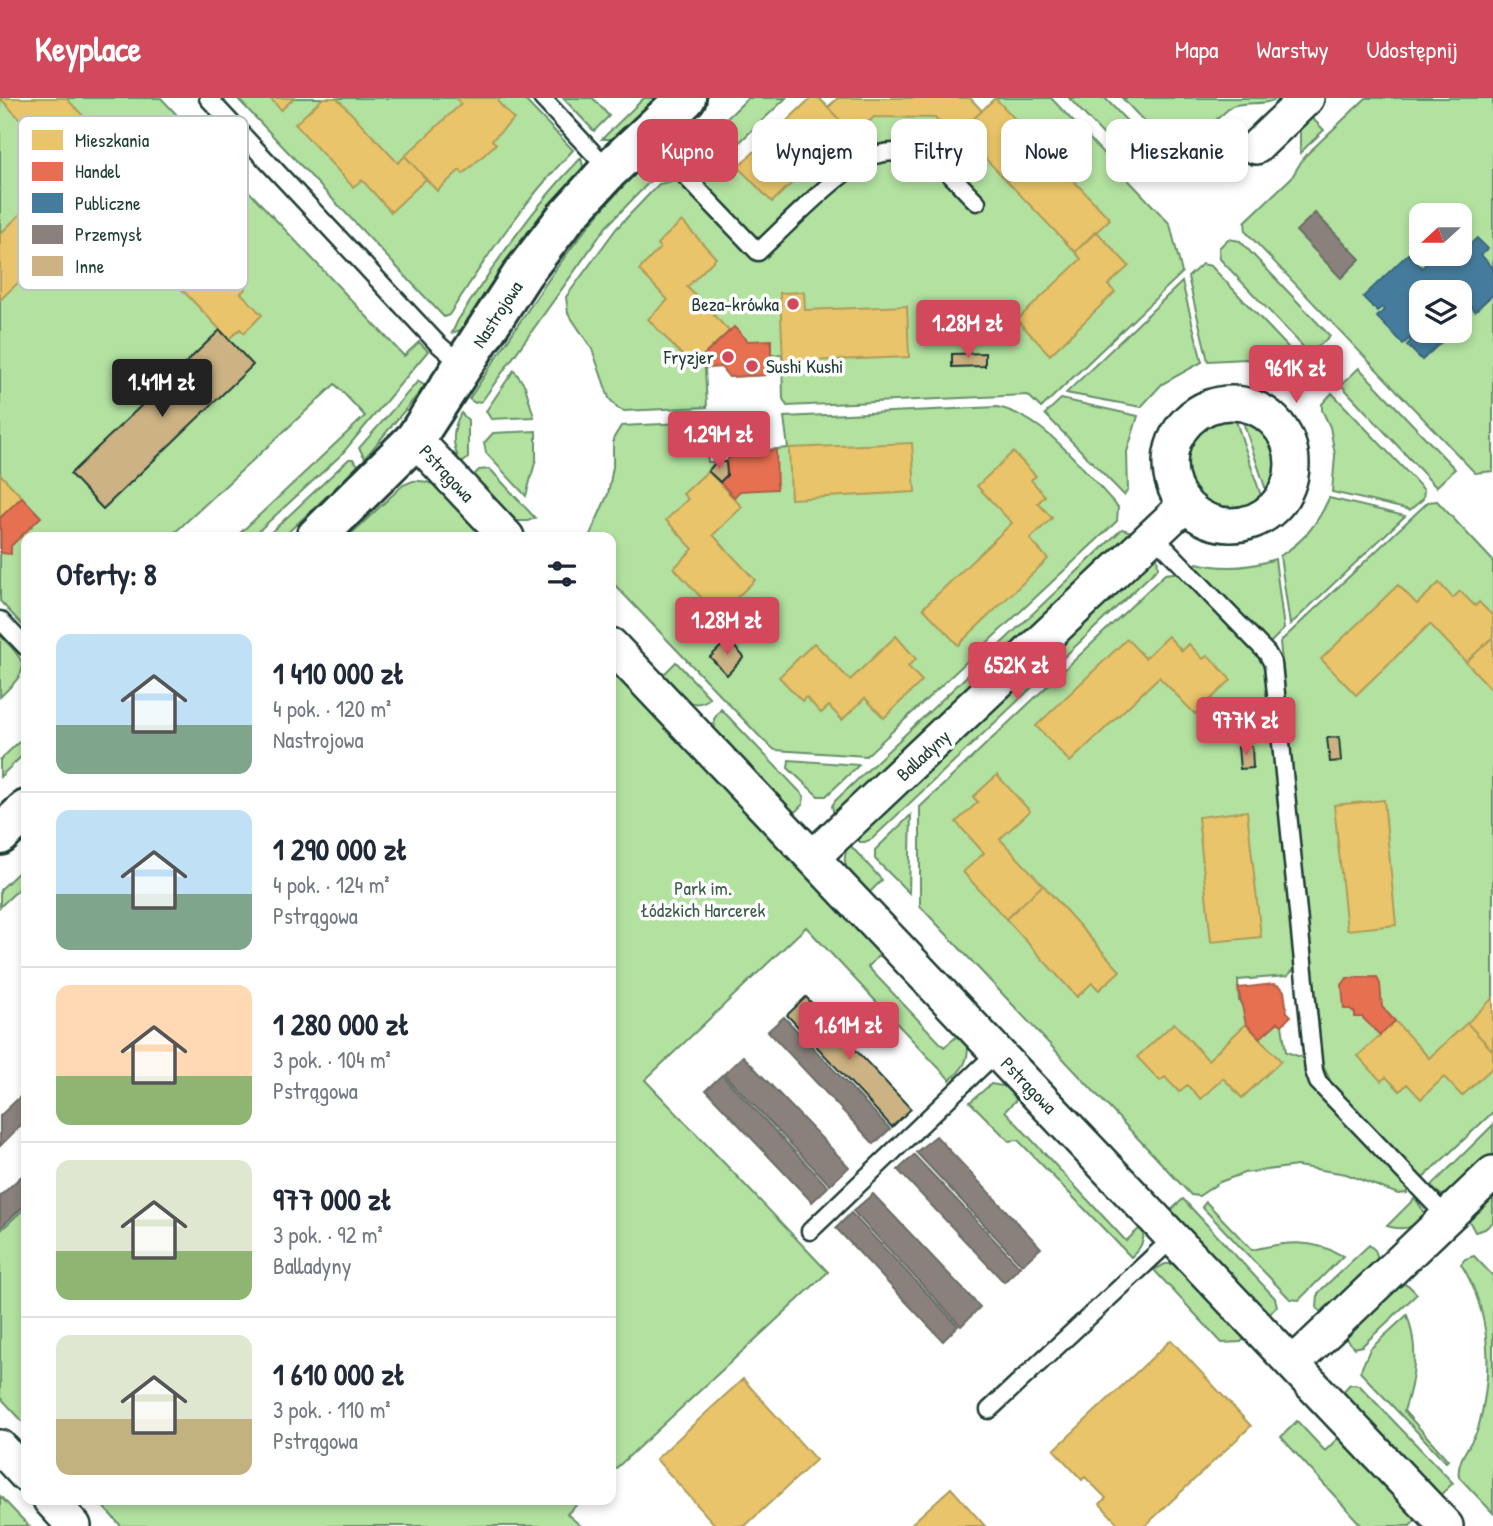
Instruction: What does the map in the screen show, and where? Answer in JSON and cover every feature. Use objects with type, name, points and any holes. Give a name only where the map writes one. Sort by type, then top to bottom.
[{"type":"street","name":"Nastrojowa","points":[[663,119],[686,98]]},
{"type":"street","points":[[1256,148],[1307,98]]},
{"type":"street","name":"Nastrojowa","points":[[321,532],[415,439],[544,245],[609,170],[637,144]]},
{"type":"street","name":"Pstrągowa","points":[[415,439],[502,532]]},
{"type":"street","name":"Balladyny","points":[[813,857],[1184,506]]},
{"type":"street","name":"Pstrągowa","points":[[616,650],[1446,1526]]},
{"type":"street","points":[[0,835],[21,815]]},
{"type":"street","points":[[1293,1364],[1493,1173]]},
{"type":"street","points":[[0,1447],[21,1470]]},
{"type":"street","points":[[55,1505],[74,1526]]},
{"type":"lane","points":[[208,98],[225,116]]},
{"type":"lane","points":[[542,98],[609,170]]},
{"type":"lane","points":[[248,141],[437,343],[463,366]]},
{"type":"lane","points":[[691,182],[758,252],[851,168],[874,155],[899,152],[920,155],[937,163],[977,202]]},
{"type":"lane","points":[[1154,536],[1267,653],[1273,664],[1314,1071],[1318,1082],[1447,1217]]},
{"type":"lane","points":[[0,620],[21,642]]},
{"type":"lane","points":[[810,1231],[997,1052]]},
{"type":"lane","points":[[989,1410],[1172,1239]]},
{"type":"green space","points":[[0,98],[161,98],[178,116],[18,116],[18,290],[248,290],[248,190],[404,356],[419,342],[428,351],[341,455],[257,532],[241,532],[365,416],[335,384],[175,532],[21,532],[21,624],[0,601]]},
{"type":"green space","points":[[237,98],[523,98],[573,150],[522,209],[449,315],[444,317]]},
{"type":"green space","points":[[563,98],[593,98],[609,116],[594,131]]},
{"type":"green space","points":[[644,98],[662,98],[616,139],[602,139]]},
{"type":"green space","points":[[748,98],[786,98],[764,119],[752,119],[752,130],[738,144],[738,119],[726,119]]},
{"type":"green space","points":[[811,98],[819,98],[828,107],[838,98],[970,98],[982,111],[995,98],[1051,98],[1071,119],[1001,119],[1001,182],[1092,182],[1092,141],[1106,156],[1106,182],[1130,182],[1170,224],[1182,273],[1041,408],[1028,395],[787,406],[783,399],[782,354],[771,355],[771,369],[766,375],[729,377],[721,367],[705,368],[707,407],[624,411],[617,408],[609,398],[592,349],[568,313],[566,297],[616,229],[659,184],[738,182],[738,168],[752,155],[752,182],[877,182],[877,119],[789,119]]},
{"type":"green space","points":[[1069,98],[1105,98],[1125,119],[1106,119],[1106,138],[1092,123],[1092,119],[1089,119]]},
{"type":"green space","points":[[1122,98],[1278,98],[1268,102],[1232,106],[1217,119],[1142,119]]},
{"type":"green space","points":[[1366,98],[1493,98],[1493,471],[1475,473],[1246,232],[1245,222],[1292,177],[1304,157]]},
{"type":"green space","points":[[1308,114],[1324,130],[1300,153],[1300,121]]},
{"type":"green space","points":[[581,158],[583,166],[578,181],[466,328],[452,333],[486,277],[516,236]]},
{"type":"green space","points":[[637,173],[637,182],[649,182],[606,227],[482,401],[475,403],[469,399],[571,248]]},
{"type":"green space","points":[[1228,239],[1240,241],[1330,336],[1310,354],[1220,259],[1219,248]]},
{"type":"green space","points":[[1202,264],[1211,266],[1302,362],[1289,374],[1246,359],[1208,361],[1188,277]]},
{"type":"green space","points":[[1182,282],[1202,362],[1162,384],[1141,407],[1066,393]]},
{"type":"green space","points":[[1359,368],[1455,469],[1436,487],[1341,385]]},
{"type":"green space","points":[[514,370],[525,386],[534,417],[491,419],[486,411]]},
{"type":"green space","points":[[418,381],[425,386],[365,458],[359,448]]},
{"type":"green space","points":[[1332,393],[1424,490],[1423,499],[1410,510],[1332,492],[1335,455],[1322,404]]},
{"type":"green space","points":[[1061,399],[1138,416],[1127,452],[1128,490],[1124,495],[1045,414]]},
{"type":"green space","points":[[997,407],[1032,422],[1064,448],[1118,507],[1117,521],[866,756],[775,750],[616,586],[616,532],[591,532],[608,494],[613,467],[613,439],[621,426],[704,422],[708,462],[726,462],[733,453],[788,448],[784,417]]},
{"type":"green space","points":[[461,413],[468,420],[468,458],[461,464],[454,438]]},
{"type":"green space","points":[[1234,415],[1262,499],[1238,511],[1216,509],[1199,498],[1187,480],[1183,459],[1189,439],[1205,423]]},
{"type":"green space","points":[[1241,416],[1263,428],[1275,448],[1277,471],[1267,493]]},
{"type":"green space","points":[[536,431],[536,459],[526,496],[486,453],[484,443],[493,433]]},
{"type":"green space","points":[[349,459],[353,459],[359,466],[288,532],[271,532]]},
{"type":"green space","points":[[490,469],[535,518],[514,521],[471,478],[479,470]]},
{"type":"green space","points":[[413,481],[436,486],[456,500],[486,532],[353,532],[403,485]]},
{"type":"green space","points":[[1329,498],[1405,516],[1290,625],[1280,556],[1309,531]]},
{"type":"green space","points":[[1437,501],[1493,561],[1493,1112],[1422,1179],[1333,1087],[1321,1061],[1280,642],[1428,502]]},
{"type":"green space","points":[[1122,529],[1135,533],[834,815],[832,806],[835,801]]},
{"type":"green space","points":[[1157,554],[1158,568],[872,839],[860,842],[854,836],[1151,555]]},
{"type":"green space","points":[[1275,559],[1284,629],[1271,642],[1266,642],[1193,567],[1197,563],[1217,567],[1246,566]]},
{"type":"green space","points":[[1181,572],[1256,652],[1266,669],[1298,966],[1287,976],[1238,980],[1239,1001],[1244,1008],[1246,1024],[1260,1038],[1278,1022],[1282,1025],[1286,1052],[1307,1059],[1310,1086],[1407,1188],[1407,1193],[1398,1194],[1346,1174],[1297,1166],[1244,1173],[1220,1182],[1199,1196],[1191,1195],[920,906],[920,807],[1165,574]]},
{"type":"green space","points":[[0,635],[21,660],[21,672],[0,697]]},
{"type":"green space","points":[[676,662],[710,698],[703,702],[689,702],[660,678]]},
{"type":"green space","name":"Park im. Łódzkich Harcerek","points":[[616,671],[883,951],[868,967],[944,1047],[961,1033],[968,1040],[965,1063],[950,1080],[806,927],[645,1080],[828,1272],[616,1468]]},
{"type":"green space","points":[[721,709],[804,796],[803,804],[791,816],[715,733],[714,719]]},
{"type":"green space","points":[[21,740],[21,757],[0,777],[0,760]]},
{"type":"green space","points":[[789,760],[859,765],[826,796],[818,796],[788,768]]},
{"type":"green space","points":[[911,815],[909,893],[875,859],[875,850]]},
{"type":"green space","points":[[849,844],[882,880],[866,896],[846,866]]},
{"type":"green space","points":[[21,870],[21,887],[0,907],[0,890]]},
{"type":"green space","points":[[991,1084],[1014,1088],[1021,1095],[1005,1111],[1126,1241],[1142,1226],[1142,1243],[1131,1257],[1018,1140],[1009,1141],[970,1102]]},
{"type":"green space","points":[[1493,1125],[1493,1157],[1455,1192],[1445,1197],[1430,1187]]},
{"type":"green space","points":[[1493,1192],[1493,1222],[1485,1229],[1475,1232],[1468,1219]]},
{"type":"green space","points":[[1415,1198],[1426,1215],[1418,1223],[1409,1227],[1387,1226]]},
{"type":"green space","points":[[1183,1199],[1275,1298],[1277,1306],[1266,1318],[1167,1214]]},
{"type":"green space","points":[[1206,1202],[1252,1250],[1298,1243],[1320,1246],[1343,1256],[1299,1300],[1290,1299],[1202,1207]]},
{"type":"green space","points":[[21,1212],[21,1420],[0,1397],[0,1231]]},
{"type":"green space","points":[[1369,1245],[1375,1250],[1379,1261],[1326,1317],[1317,1308],[1318,1294]]},
{"type":"green space","points":[[1474,1256],[1493,1276],[1493,1513],[1459,1477],[1462,1458],[1478,1429],[1486,1387],[1487,1344],[1484,1323],[1479,1303],[1461,1264],[1465,1259]]},
{"type":"green space","points":[[1165,1264],[1175,1264],[1247,1336],[1241,1342],[1222,1343],[1154,1270]]},
{"type":"green space","points":[[1400,1284],[1408,1285],[1417,1294],[1362,1346],[1354,1348],[1343,1336]]},
{"type":"green space","points":[[1407,1315],[1413,1339],[1414,1363],[1404,1411],[1448,1460],[1446,1462],[1360,1372],[1370,1349]]},
{"type":"green space","points":[[1350,1384],[1359,1385],[1453,1483],[1437,1498],[1340,1395]]},
{"type":"green space","points":[[1297,1421],[1325,1451],[1341,1435],[1418,1517],[1410,1526],[1362,1526],[1281,1437]]},
{"type":"green space","points":[[0,1496],[29,1526],[0,1526]]},
{"type":"green space","points":[[102,1505],[577,1505],[567,1514],[581,1526],[121,1526]]},
{"type":"building: Mieszkania","points":[[0,98],[66,98],[83,116],[18,116]]},
{"type":"building: Mieszkania","points":[[270,98],[294,98],[281,110]]},
{"type":"building: Mieszkania","points":[[323,98],[337,98],[398,163],[405,156],[426,179],[391,212],[362,180],[353,187],[295,124]]},
{"type":"building: Mieszkania","points":[[456,98],[500,98],[498,102],[514,119],[492,140],[496,144],[463,174],[460,170],[437,191],[405,156],[461,104]]},
{"type":"building: Mieszkania","points":[[811,98],[819,98],[839,119],[789,119]]},
{"type":"building: Mieszkania","points":[[838,98],[970,98],[982,111],[973,119],[839,119],[828,108]]},
{"type":"building: Mieszkania","points":[[995,98],[1015,119],[1001,119],[1001,175],[987,160],[987,119],[973,119]]},
{"type":"building: Mieszkania","points":[[752,154],[752,181],[738,167]]},
{"type":"building: Mieszkania","points":[[753,182],[793,182],[772,202]]},
{"type":"building: Mieszkania","points":[[1008,182],[1075,182],[1110,219],[1075,252]]},
{"type":"building: Mieszkania","points":[[18,217],[18,283],[0,300],[0,234]]},
{"type":"building: Mieszkania","points":[[682,221],[716,258],[687,287],[729,331],[692,366],[648,319],[668,300],[639,270],[660,248],[657,244]]},
{"type":"building: Mieszkania","points":[[1096,231],[1129,266],[1108,285],[1115,292],[1050,355],[1017,320],[1081,259],[1075,252]]},
{"type":"building: Mieszkania","points":[[182,290],[244,290],[241,293],[262,315],[244,333],[240,329],[229,339]]},
{"type":"building: Mieszkania","points":[[804,292],[805,310],[907,306],[909,357],[783,362],[780,293]]},
{"type":"building: Mieszkania","points":[[912,443],[915,492],[791,499],[789,448]]},
{"type":"building: Mieszkania","points":[[1013,452],[1036,476],[1031,480],[1045,496],[1038,503],[1052,518],[1030,539],[1048,559],[958,645],[923,608],[1012,523],[977,486]]},
{"type":"building: Mieszkania","points":[[708,471],[742,507],[713,535],[755,580],[718,616],[674,568],[693,549],[666,520],[688,499],[683,494]]},
{"type":"building: Mieszkania","points":[[0,474],[22,497],[0,518]]},
{"type":"building: Mieszkania","points":[[1439,583],[1453,598],[1460,591],[1475,606],[1479,602],[1493,616],[1493,637],[1466,662],[1430,624],[1356,695],[1321,659],[1398,585],[1417,604]]},
{"type":"building: Mieszkania","points":[[896,636],[916,659],[908,666],[922,681],[884,718],[865,698],[842,720],[829,706],[821,713],[806,697],[802,701],[779,677],[814,643],[850,680]]},
{"type":"building: Mieszkania","points":[[1168,636],[1182,651],[1189,644],[1203,659],[1208,655],[1231,680],[1195,714],[1159,677],[1070,762],[1036,726],[1127,639],[1145,658]]},
{"type":"building: Mieszkania","points":[[1493,637],[1493,691],[1466,662]]},
{"type":"building: Mieszkania","points":[[997,775],[1030,811],[1000,839],[1043,885],[1006,919],[963,872],[984,853],[956,822],[978,802],[973,797]]},
{"type":"building: Mieszkania","points":[[1384,800],[1396,925],[1347,930],[1334,805]]},
{"type":"building: Mieszkania","points":[[1247,811],[1261,937],[1211,942],[1198,817]]},
{"type":"building: Mieszkania","points":[[1043,885],[1120,971],[1099,990],[1092,983],[1077,997],[1006,919]]},
{"type":"building: Mieszkania","points":[[1493,998],[1493,1051],[1467,1023]]},
{"type":"building: Mieszkania","points":[[1395,1021],[1429,1058],[1467,1023],[1493,1051],[1493,1067],[1462,1096],[1444,1077],[1421,1099],[1407,1084],[1400,1091],[1386,1077],[1381,1081],[1358,1056]]},
{"type":"building: Mieszkania","points":[[1174,1023],[1208,1060],[1246,1024],[1281,1061],[1242,1098],[1223,1078],[1201,1099],[1187,1085],[1179,1092],[1165,1077],[1160,1081],[1137,1057]]},
{"type":"building: Mieszkania","points":[[1171,1340],[1251,1426],[1145,1526],[1120,1526],[1100,1504],[1106,1498],[1085,1477],[1082,1480],[1054,1450]]},
{"type":"building: Mieszkania","points":[[743,1379],[816,1460],[745,1526],[716,1526],[656,1459]]},
{"type":"building: Mieszkania","points":[[951,1488],[985,1526],[909,1526]]},
{"type":"building: Handel","points":[[734,327],[748,341],[771,340],[771,369],[766,375],[729,377],[721,367],[705,368],[698,361]]},
{"type":"building: Handel","points":[[776,450],[777,489],[740,491],[734,497],[720,482],[727,475],[726,462],[733,453]]},
{"type":"building: Handel","points":[[22,497],[41,517],[25,532],[21,532],[21,536],[11,546],[11,554],[1,553],[0,518]]},
{"type":"building: Handel","points":[[1377,977],[1382,1007],[1395,1021],[1380,1035],[1362,1017],[1355,1017],[1355,1013],[1350,1009],[1344,1009],[1342,985],[1347,978]]},
{"type":"building: Handel","points":[[1274,984],[1284,991],[1287,1012],[1291,1016],[1282,1025],[1278,1022],[1260,1038],[1246,1024],[1238,988]]},
{"type":"building: Publiczne","points":[[1477,238],[1488,249],[1481,255],[1493,268],[1493,294],[1475,311],[1472,308],[1472,280],[1409,280],[1409,339],[1403,344],[1377,317],[1384,310],[1382,307],[1377,311],[1363,297],[1408,254],[1409,266],[1472,266],[1472,242]]},
{"type":"building: Publiczne","points":[[1409,343],[1440,343],[1422,360],[1407,345]]},
{"type":"building: Przemysł","points":[[1315,213],[1360,259],[1341,278],[1296,231]]},
{"type":"building: Przemysł","points":[[784,1017],[890,1129],[874,1144],[768,1031]]},
{"type":"building: Przemysł","points":[[743,1056],[849,1167],[830,1185],[724,1074]]},
{"type":"building: Przemysł","points":[[722,1075],[828,1187],[812,1202],[706,1090]]},
{"type":"building: Przemysł","points":[[21,1096],[21,1125],[0,1146],[0,1116]]},
{"type":"building: Przemysł","points":[[936,1136],[1041,1248],[1022,1265],[916,1152]]},
{"type":"building: Przemysł","points":[[914,1155],[1020,1267],[1004,1282],[898,1170]]},
{"type":"building: Przemysł","points":[[21,1177],[21,1209],[0,1228],[0,1196]]},
{"type":"building: Przemysł","points":[[873,1194],[980,1307],[961,1326],[853,1211]]},
{"type":"building: Przemysł","points":[[851,1213],[958,1326],[943,1341],[836,1228]]},
{"type":"building: Inne","points":[[220,330],[253,365],[103,509],[70,474]]},
{"type":"building: Inne","points":[[985,353],[985,366],[952,367],[952,354]]},
{"type":"building: Inne","points":[[716,462],[726,462],[727,475],[720,482],[708,471]]},
{"type":"building: Inne","points":[[728,640],[744,657],[727,675],[710,657]]},
{"type":"building: Inne","points":[[1339,737],[1341,761],[1330,762],[1327,738]]},
{"type":"building: Inne","points":[[1252,746],[1253,768],[1240,769],[1238,747]]},
{"type":"building: Inne","points":[[806,997],[911,1109],[892,1127],[787,1015]]},
{"type":"place","name":"Beza-krówka","points":[[793,304]]},
{"type":"place","name":"Fryzjer","points":[[728,357]]},
{"type":"place","name":"Sushi Kushi","points":[[752,366]]}]
